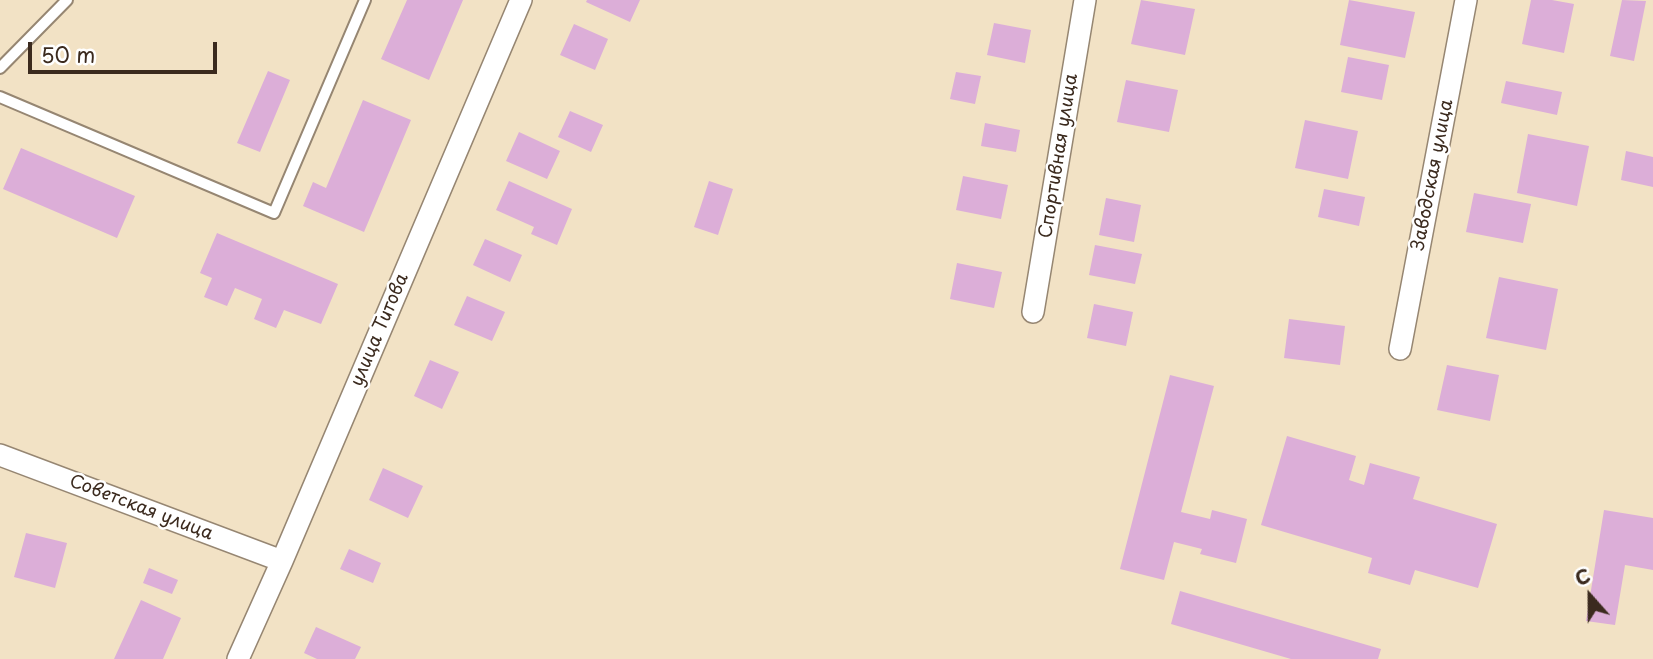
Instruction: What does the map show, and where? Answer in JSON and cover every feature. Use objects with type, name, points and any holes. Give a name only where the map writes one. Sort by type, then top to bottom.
[{"type":"street","name":"улица Титова","points":[[238,659],[521,0]]},
{"type":"street","name":"Спортивная улица","points":[[1033,312],[1085,0]]},
{"type":"street","name":"Заводская улица","points":[[1400,349],[1466,0]]},
{"type":"street","name":"Советская улица","points":[[0,455],[282,561]]},
{"type":"lane","points":[[0,68],[67,0]]},
{"type":"lane","points":[[0,97],[274,213],[365,0]]},
{"type":"building","points":[[407,0],[463,0],[429,80],[381,59]]},
{"type":"building","points":[[640,0],[630,22],[586,2]]},
{"type":"building","points":[[1141,0],[1195,9],[1185,55],[1131,44]]},
{"type":"building","points":[[1349,0],[1415,12],[1405,58],[1340,45]]},
{"type":"building","points":[[1531,0],[1574,4],[1564,53],[1522,44]]},
{"type":"building","points":[[1622,0],[1646,1],[1634,61],[1610,56]]},
{"type":"building","points":[[994,23],[1031,30],[1025,63],[987,55]]},
{"type":"building","points":[[574,24],[608,39],[595,70],[560,55]]},
{"type":"building","points":[[1348,57],[1389,65],[1382,100],[1341,92]]},
{"type":"building","points":[[268,71],[290,80],[260,152],[237,143]]},
{"type":"building","points":[[956,72],[981,76],[975,104],[950,99]]},
{"type":"building","points":[[1126,80],[1178,90],[1169,132],[1117,122]]},
{"type":"building","points":[[1506,81],[1562,92],[1557,115],[1501,103]]},
{"type":"building","points":[[363,100],[411,120],[364,232],[303,206],[313,182],[326,188]]},
{"type":"building","points":[[570,111],[603,125],[591,152],[558,137]]},
{"type":"building","points":[[1305,120],[1358,131],[1348,179],[1295,168]]},
{"type":"building","points":[[985,123],[1020,130],[1016,152],[981,146]]},
{"type":"building","points":[[519,132],[560,151],[547,179],[506,161]]},
{"type":"building","points":[[1528,134],[1589,146],[1577,206],[1517,193]]},
{"type":"building","points":[[21,148],[135,196],[117,238],[3,189]]},
{"type":"building","points":[[1626,151],[1653,157],[1653,187],[1621,180]]},
{"type":"building","points":[[963,176],[1008,185],[1001,219],[956,210]]},
{"type":"building","points":[[509,181],[572,209],[557,245],[531,234],[534,227],[496,210]]},
{"type":"building","points":[[709,181],[733,189],[718,235],[694,227]]},
{"type":"building","points":[[1324,189],[1365,197],[1359,226],[1318,217]]},
{"type":"building","points":[[1474,193],[1531,204],[1523,243],[1466,232]]},
{"type":"building","points":[[1106,198],[1141,205],[1134,242],[1099,235]]},
{"type":"building","points":[[217,233],[338,284],[321,324],[284,310],[276,328],[254,319],[262,299],[235,288],[227,306],[204,297],[212,278],[200,273]]},
{"type":"building","points":[[485,239],[522,255],[510,282],[473,265]]},
{"type":"building","points":[[1095,245],[1142,254],[1135,284],[1089,275]]},
{"type":"building","points":[[957,263],[1002,272],[994,308],[950,299]]},
{"type":"building","points":[[1499,277],[1558,289],[1546,350],[1486,338]]},
{"type":"building","points":[[467,296],[505,312],[492,341],[454,325]]},
{"type":"building","points":[[1094,304],[1133,312],[1126,346],[1087,338]]},
{"type":"building","points":[[1289,319],[1345,326],[1340,365],[1284,358]]},
{"type":"building","points":[[430,360],[459,372],[442,409],[414,396]]},
{"type":"building","points":[[1447,365],[1499,375],[1490,421],[1437,410]]},
{"type":"building","points":[[1170,375],[1214,386],[1181,512],[1210,519],[1212,510],[1247,519],[1236,563],[1200,554],[1202,549],[1174,542],[1164,580],[1120,569]]},
{"type":"building","points":[[1287,436],[1356,456],[1349,480],[1364,485],[1370,463],[1420,477],[1413,499],[1497,524],[1478,588],[1415,570],[1410,585],[1368,573],[1372,558],[1261,525]]},
{"type":"building","points":[[383,468],[423,486],[408,518],[369,500]]},
{"type":"building","points":[[1604,510],[1653,518],[1653,570],[1625,565],[1615,625],[1586,621]]},
{"type":"building","points":[[26,533],[67,543],[55,588],[14,577]]},
{"type":"building","points":[[349,549],[381,563],[373,583],[340,569]]},
{"type":"building","points":[[149,568],[178,580],[172,594],[143,583]]},
{"type":"building","points":[[1180,591],[1381,649],[1378,659],[1291,659],[1171,624]]},
{"type":"building","points":[[141,600],[181,618],[163,659],[114,659]]},
{"type":"building","points":[[316,627],[361,647],[355,659],[317,659],[304,653]]}]
